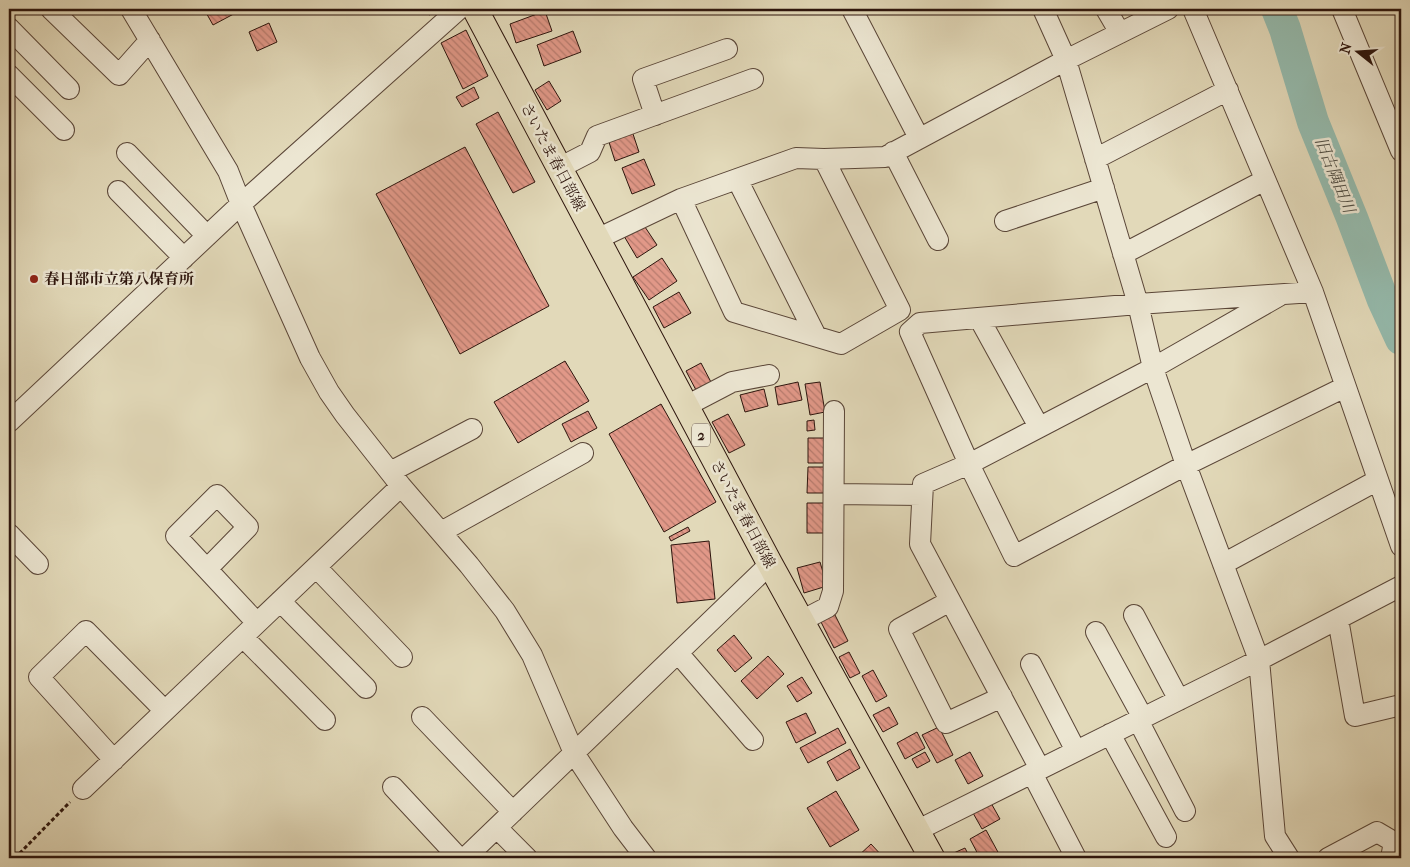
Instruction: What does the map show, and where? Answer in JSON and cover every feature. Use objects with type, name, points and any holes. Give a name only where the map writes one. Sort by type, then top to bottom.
[{"type":"main road","name":"さいたま春日部線","points":[[475,9],[770,564],[928,856]]},
{"type":"street","points":[[51,9],[119,75],[150,40]]},
{"type":"street","points":[[131,9],[228,171],[310,358],[329,392],[344,415],[505,610],[532,654],[574,753],[623,828],[646,858]]},
{"type":"street","points":[[9,422],[241,204],[458,9]]},
{"type":"street","points":[[852,9],[920,138]]},
{"type":"street","points":[[1043,9],[1066,60],[1138,304],[1154,368],[1186,465],[1259,660],[1275,836],[1289,858]]},
{"type":"street","points":[[1106,9],[1120,33]]},
{"type":"street","points":[[1193,9],[1312,292],[1401,546]]},
{"type":"street","points":[[1342,9],[1401,151]]},
{"type":"street","points":[[597,239],[681,199],[796,158],[824,159],[885,156],[1162,10]]},
{"type":"street","points":[[9,28],[69,88]]},
{"type":"street","points":[[655,115],[643,79],[726,49]]},
{"type":"street","points":[[9,75],[64,130]]},
{"type":"street","points":[[559,168],[590,152],[597,136],[753,79]]},
{"type":"street","points":[[1095,159],[1228,90]]},
{"type":"street","points":[[894,152],[938,240]]},
{"type":"street","points":[[127,153],[207,236]]},
{"type":"street","points":[[681,199],[734,312],[842,344],[900,310],[824,159]]},
{"type":"street","points":[[737,179],[816,336]]},
{"type":"street","points":[[1123,254],[1265,180]]},
{"type":"street","points":[[1004,221],[1104,188]]},
{"type":"street","points":[[118,191],[184,258]]},
{"type":"street","points":[[1312,292],[1138,304],[920,323],[910,332],[969,464],[1014,556],[1186,465],[1345,387]]},
{"type":"street","points":[[1076,858],[1002,697],[920,544],[923,484],[969,464],[1154,368],[1283,294]]},
{"type":"street","points":[[980,318],[1039,427]]},
{"type":"street","points":[[686,406],[732,382],[769,375]]},
{"type":"street","points":[[801,621],[828,607],[833,591],[834,411]]},
{"type":"street","points":[[83,789],[316,567],[396,479],[472,429]]},
{"type":"street","points":[[441,532],[583,453]]},
{"type":"street","points":[[1223,564],[1378,480]]},
{"type":"street","points":[[834,494],[922,495]]},
{"type":"street","points":[[9,534],[38,564]]},
{"type":"street","points":[[393,787],[470,856],[513,812],[770,564]]},
{"type":"street","points":[[316,567],[402,657]]},
{"type":"street","points":[[206,569],[250,630],[325,720]]},
{"type":"street","points":[[916,831],[1259,660],[1401,586]]},
{"type":"street","points":[[280,601],[366,688]]},
{"type":"street","points":[[950,601],[899,629],[946,722],[1002,697]]},
{"type":"street","points":[[1134,616],[1179,700]]},
{"type":"street","points":[[1338,619],[1355,716],[1401,706]]},
{"type":"street","points":[[114,760],[39,678],[86,631],[165,712]]},
{"type":"street","points":[[1096,632],[1185,811]]},
{"type":"street","points":[[678,653],[753,740]]},
{"type":"street","points":[[1031,664],[1076,751]]},
{"type":"street","points":[[422,717],[513,812]]},
{"type":"street","points":[[1110,734],[1166,837]]},
{"type":"street","points":[[497,828],[527,858]]},
{"type":"street","points":[[1328,858],[1377,832],[1394,842],[1391,858]]},
{"type":"path","points":[[15,858],[83,789]]},
{"type":"building","points":[[204,9],[243,9],[213,25]]},
{"type":"building","points":[[426,9],[441,9],[429,15]]},
{"type":"building","points":[[545,11],[552,31],[516,43],[510,24]]},
{"type":"building","points":[[269,23],[277,42],[257,51],[249,32]]},
{"type":"building","points":[[466,30],[488,76],[463,89],[441,43]]},
{"type":"building","points":[[573,31],[581,52],[544,66],[537,45]]},
{"type":"building","points":[[549,81],[561,101],[547,110],[535,90]]},
{"type":"building","points":[[474,87],[479,98],[462,107],[456,97]]},
{"type":"building","points":[[498,112],[535,182],[513,193],[476,124]]},
{"type":"building","points":[[632,131],[639,152],[615,161],[608,139]]},
{"type":"building","points":[[465,147],[549,306],[460,354],[376,194]]},
{"type":"building","points":[[644,159],[655,185],[632,194],[622,168]]},
{"type":"building","points":[[643,224],[657,245],[637,258],[624,236]]},
{"type":"building","points":[[662,258],[677,281],[649,300],[633,277]]},
{"type":"building","points":[[679,292],[691,313],[664,328],[653,307]]},
{"type":"building","points":[[565,361],[589,401],[518,443],[494,402]]},
{"type":"building","points":[[701,363],[712,384],[697,392],[686,371]]},
{"type":"building","points":[[798,382],[802,400],[778,405],[775,387]]},
{"type":"building","points":[[820,382],[825,412],[810,415],[805,384]]},
{"type":"building","points":[[764,389],[768,406],[745,412],[740,395]]},
{"type":"building","points":[[661,404],[716,502],[664,532],[609,434]]},
{"type":"building","points":[[588,411],[597,428],[571,442],[562,424]]},
{"type":"building","points":[[728,414],[745,445],[729,453],[712,422]]},
{"type":"building","points":[[814,420],[815,430],[807,431],[807,421]]},
{"type":"building","points":[[808,438],[828,438],[827,463],[808,463]]},
{"type":"building","points":[[808,467],[827,467],[827,493],[807,493]]},
{"type":"building","points":[[807,503],[827,503],[827,533],[807,533]]},
{"type":"building","points":[[688,527],[690,531],[671,541],[669,537]]},
{"type":"building","points":[[709,541],[715,599],[677,603],[671,545]]},
{"type":"building","points":[[820,562],[827,586],[804,593],[797,568]]},
{"type":"building","points":[[834,613],[848,641],[834,648],[820,620]]},
{"type":"building","points":[[734,635],[752,658],[735,672],[717,650]]},
{"type":"building","points":[[849,652],[860,673],[850,678],[839,657]]},
{"type":"building","points":[[768,656],[784,674],[757,699],[741,681]]},
{"type":"building","points":[[873,670],[887,696],[876,702],[862,676]]},
{"type":"building","points":[[802,677],[812,693],[797,702],[787,686]]},
{"type":"building","points":[[889,707],[898,724],[883,732],[873,715]]},
{"type":"building","points":[[806,713],[816,733],[796,743],[786,722]]},
{"type":"building","points":[[939,727],[953,755],[937,763],[922,735]]},
{"type":"building","points":[[838,728],[846,743],[808,763],[800,748]]},
{"type":"building","points":[[917,732],[925,748],[905,759],[897,743]]},
{"type":"building","points":[[850,749],[860,768],[837,781],[827,762]]},
{"type":"building","points":[[925,752],[930,761],[917,768],[912,759]]},
{"type":"building","points":[[970,752],[983,776],[968,784],[955,760]]},
{"type":"building","points":[[836,791],[859,830],[830,847],[807,808]]},
{"type":"building","points":[[991,803],[1000,819],[982,829],[973,813]]},
{"type":"building","points":[[986,830],[999,854],[991,858],[980,858],[970,839]]},
{"type":"building","points":[[871,844],[884,858],[856,858]]},
{"type":"building","points":[[965,848],[970,858],[948,858],[947,856]]},
{"type":"waterway","name":"旧古隅田川","points":[[1277,9],[1285,29],[1313,122],[1383,300],[1401,339]]},
{"type":"place","name":"春日部市立第八保育所","points":[[34,279]]}]
